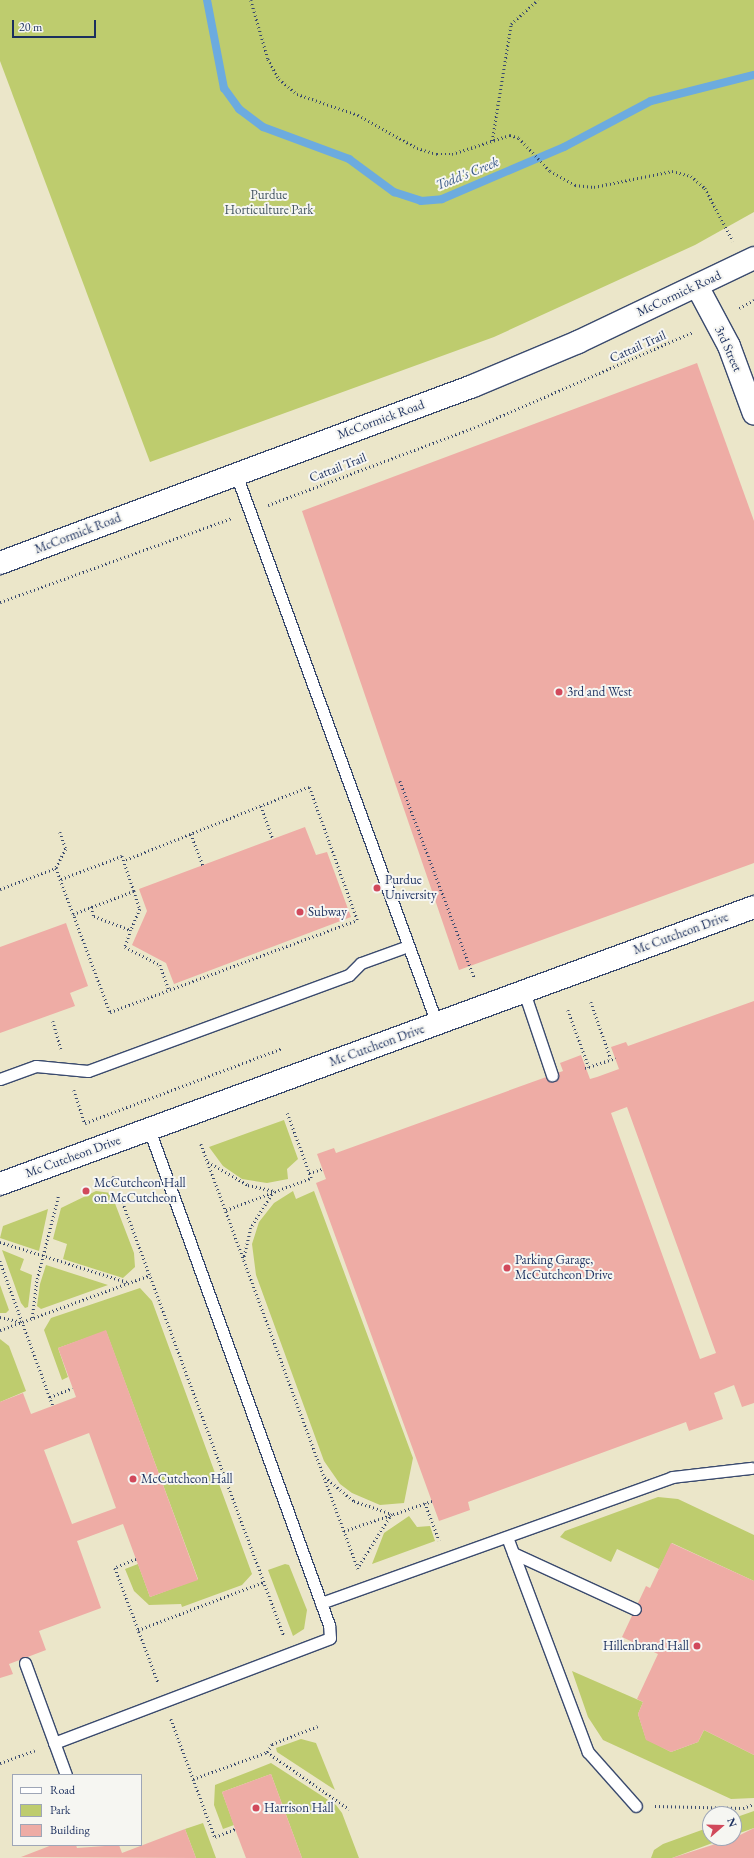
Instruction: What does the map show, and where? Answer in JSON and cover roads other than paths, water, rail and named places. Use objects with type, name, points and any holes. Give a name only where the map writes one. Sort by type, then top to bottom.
[{"type":"street","name":"McCormick Road","points":[[0,562],[473,386],[697,286],[754,258]]},
{"type":"street","name":"3rd Street","points":[[697,286],[729,346],[754,414]]},
{"type":"street","name":"Mc Cutcheon Drive","points":[[0,1184],[754,907]]},
{"type":"lane","points":[[236,474],[437,1024]]},
{"type":"lane","points":[[0,1079],[36,1066],[88,1071],[349,975],[361,963],[408,946]]},
{"type":"lane","points":[[524,992],[552,1075]]},
{"type":"lane","points":[[54,1743],[320,1645],[330,1638],[321,1603],[149,1129]]},
{"type":"lane","points":[[321,1603],[672,1477],[752,1468]]},
{"type":"lane","points":[[507,1537],[588,1752],[636,1806]]},
{"type":"lane","points":[[513,1553],[635,1609]]},
{"type":"lane","points":[[25,1663],[66,1774]]},
{"type":"waterway","name":"Todd's Creek","points":[[207,0],[224,88],[239,109],[263,127],[349,159],[394,192],[421,201],[442,199],[564,147],[651,101],[754,75]]},
{"type":"place","name":"3rd and West","points":[[559,692]]},
{"type":"place","name":"Purdue University","points":[[377,888]]},
{"type":"place","name":"Subway","points":[[300,912]]},
{"type":"place","name":"McCutcheon Hall on McCutcheon","points":[[86,1191]]},
{"type":"place","name":"Parking Garage, McCutcheon Drive","points":[[507,1268]]},
{"type":"place","name":"McCutcheon Hall","points":[[133,1479]]},
{"type":"place","name":"Hillenbrand Hall","points":[[697,1646]]},
{"type":"place","name":"Harrison Hall","points":[[256,1808]]},
{"type":"park label","name":"Purdue Horticulture Park","points":[[269,204]]}]
